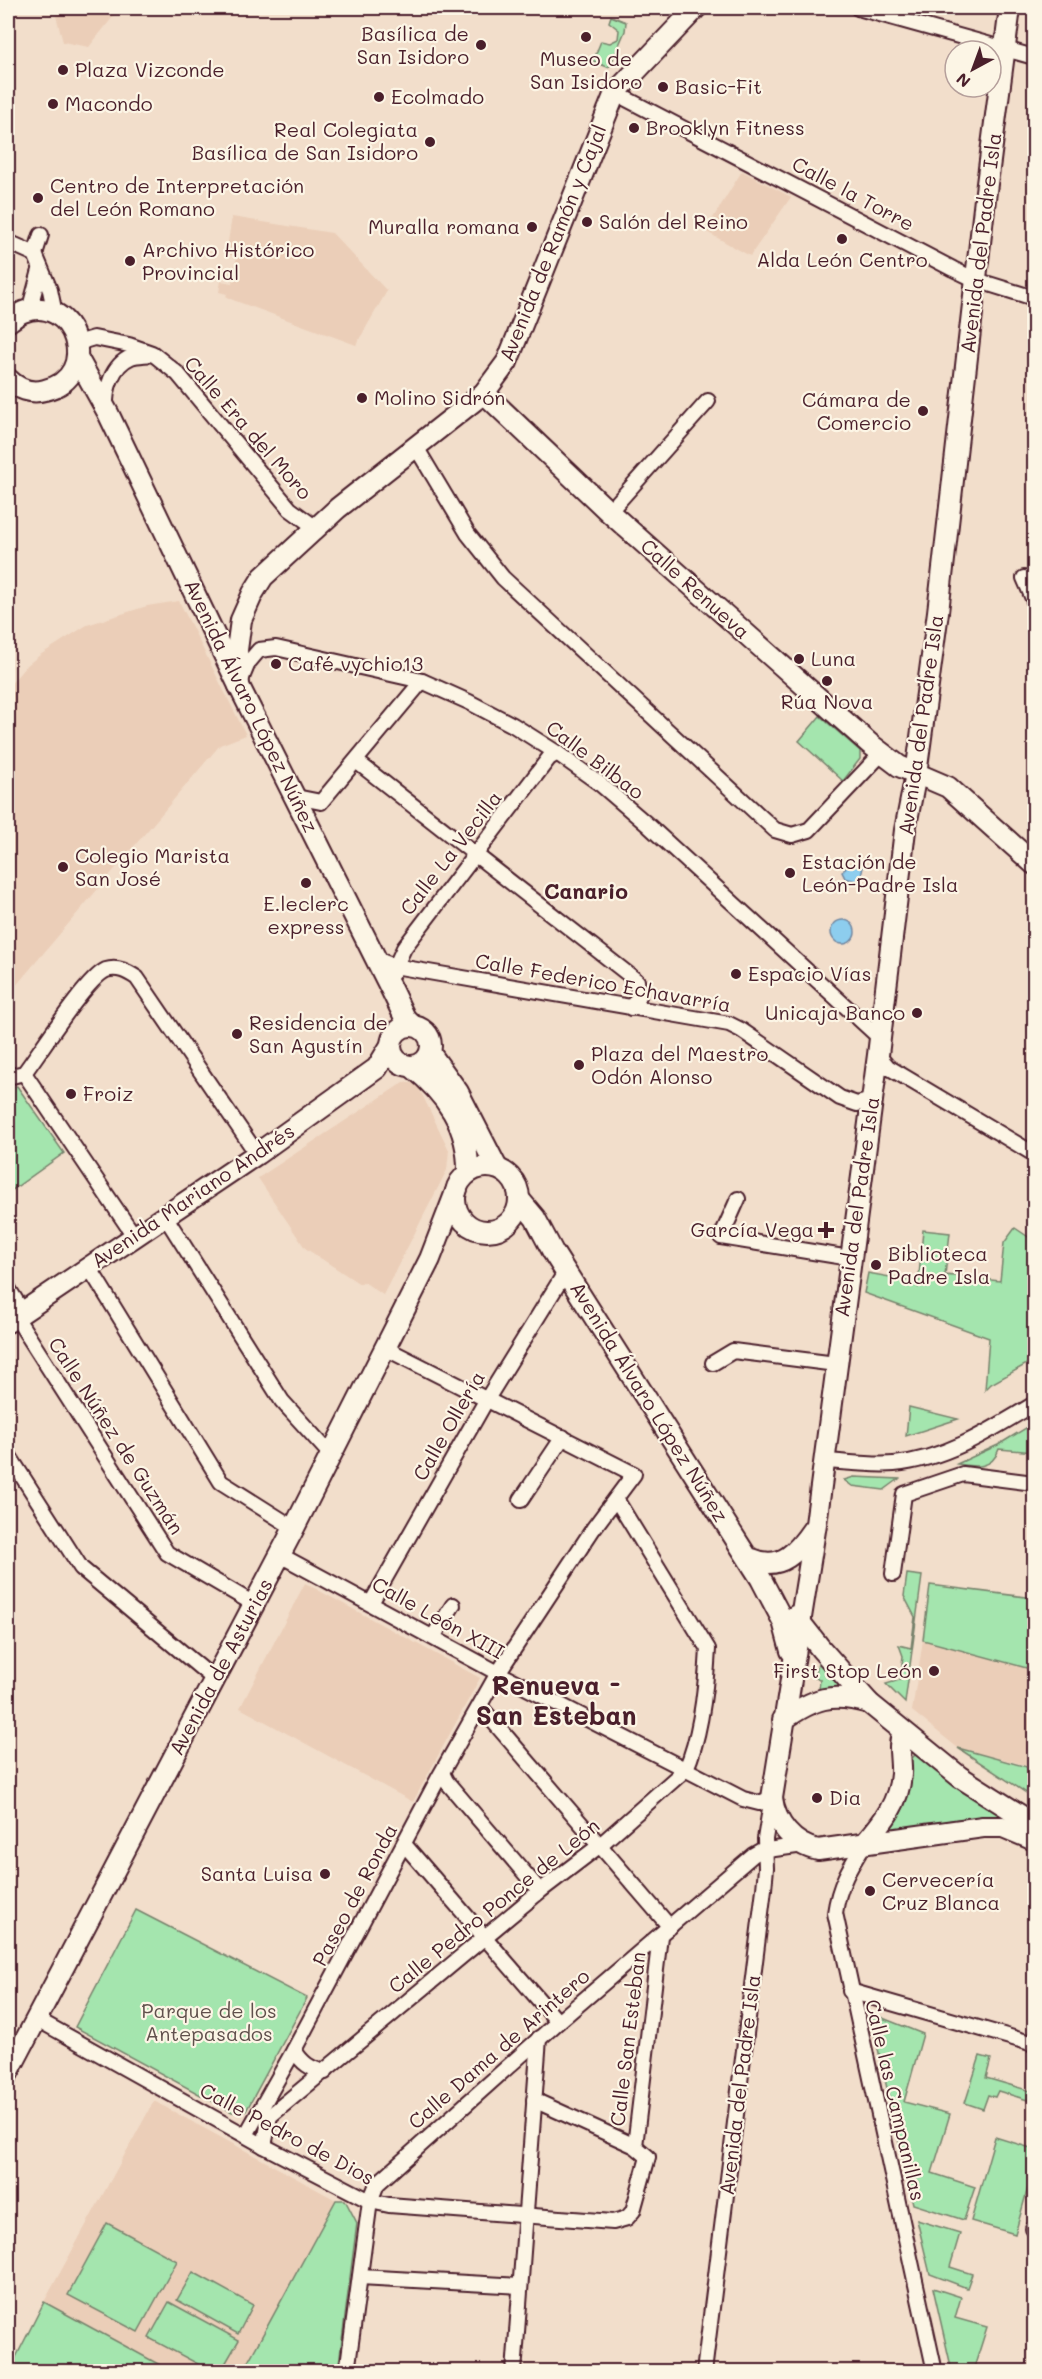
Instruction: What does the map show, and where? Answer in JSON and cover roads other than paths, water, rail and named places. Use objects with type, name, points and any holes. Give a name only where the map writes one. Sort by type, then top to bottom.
[{"type":"main road","name":"Avenida de Ramón y Cajal","points":[[239,686],[237,650],[241,620],[263,577],[277,561],[338,508],[484,393],[507,362],[615,93],[696,8]]},
{"type":"main road","name":"Avenida del Padre Isla","points":[[804,1845],[782,1826],[775,1814],[772,1798],[816,1524],[905,831],[916,774],[938,612],[1010,8]]},
{"type":"main road","points":[[8,322],[23,312],[40,309],[55,314]]},
{"type":"main road","name":"Avenida Álvaro López Núñez","points":[[55,314],[69,325],[75,336],[77,353],[239,686],[389,978],[405,1018],[400,1034]]},
{"type":"main road","points":[[12,386],[42,391],[62,383],[74,367],[77,353]]},
{"type":"main road","name":"Avenida Álvaro López Núñez","points":[[62,383],[93,393],[106,410]]},
{"type":"main road","name":"Calle Renueva","points":[[484,393],[609,512],[882,753],[899,766],[948,787],[1035,864]]},
{"type":"main road","points":[[424,1030],[430,1041],[430,1053],[458,1092],[497,1168],[513,1180],[519,1199],[517,1209],[505,1226],[485,1230],[475,1228],[461,1216],[455,1198],[457,1189],[468,1173],[467,1152],[458,1118],[443,1095],[406,1064],[395,1058],[400,1034],[424,1030]]},
{"type":"main road","name":"Avenida Mariano Andrés","points":[[16,1317],[257,1154],[377,1068],[400,1034]]},
{"type":"main road","points":[[406,1064],[423,1062],[430,1053]]},
{"type":"main road","name":"Avenida Mariano Andrés","points":[[377,1068],[406,1064]]},
{"type":"main road","points":[[468,1173],[487,1167],[497,1168]]},
{"type":"main road","name":"Avenida de Asturias","points":[[8,2073],[294,1528],[430,1259],[457,1189]]},
{"type":"main road","name":"Avenida Álvaro López Núñez","points":[[519,1199],[535,1218],[566,1271],[749,1556],[783,1621],[789,1641],[792,1666]]},
{"type":"main road","name":"Avenida Álvaro López Núñez","points":[[505,1226],[535,1233],[554,1252]]},
{"type":"main road","name":"Avenida de Asturias","points":[[430,1259],[453,1237],[475,1228]]},
{"type":"main road","points":[[749,1556],[770,1564],[784,1561],[795,1554],[816,1524]]},
{"type":"main road","name":"Avenida Álvaro López Núñez","points":[[749,1556],[821,1649],[869,1703]]},
{"type":"main road","points":[[783,1720],[805,1704],[825,1698],[849,1697],[869,1703],[978,1790],[1035,1824]]},
{"type":"main road","points":[[865,1843],[895,1803],[901,1774],[900,1742],[903,1732]]},
{"type":"main road","points":[[804,1845],[818,1850],[983,1827],[1003,1827],[1035,1840]]},
{"type":"street","points":[[858,8],[1035,57]]},
{"type":"street","name":"Calle la Torre","points":[[615,93],[976,280],[1035,298]]},
{"type":"street","points":[[41,235],[35,254],[40,270],[51,290],[55,314]]},
{"type":"street","points":[[8,242],[35,254]]},
{"type":"street","points":[[29,311],[40,270]]},
{"type":"street","name":"Calle Era del Moro","points":[[77,353],[84,341],[94,338],[129,345],[152,353],[178,374],[290,509],[316,528]]},
{"type":"street","points":[[106,410],[106,393],[116,370],[130,357],[152,353]]},
{"type":"street","points":[[609,512],[708,401]]},
{"type":"street","points":[[416,447],[468,534],[503,578],[775,830],[792,836],[808,830],[882,753]]},
{"type":"street","points":[[1024,578],[1035,601]]},
{"type":"street","name":"Calle Bilbao","points":[[239,686],[248,663],[259,650],[276,648],[422,681],[470,702],[513,725],[599,783],[649,826],[879,1047],[888,1067],[1035,1154]]},
{"type":"street","points":[[296,797],[321,802],[422,681]]},
{"type":"street","name":"Calle La Vecilla","points":[[389,978],[404,948],[549,758],[557,753]]},
{"type":"street","points":[[356,761],[637,981],[639,996],[631,1008]]},
{"type":"street","points":[[8,1077],[24,1073],[90,982],[106,970],[126,970],[137,978],[257,1154]]},
{"type":"street","name":"Calle Federico Echavarría","points":[[389,978],[631,1008],[729,1024],[840,1098],[857,1104],[872,1100]]},
{"type":"street","points":[[24,1073],[135,1237]]},
{"type":"street","points":[[738,1199],[721,1237],[850,1258]]},
{"type":"street","points":[[165,1216],[282,1401],[331,1455]]},
{"type":"street","points":[[89,1267],[220,1482],[294,1528]]},
{"type":"street","name":"Calle Ollería","points":[[371,1603],[487,1399],[566,1271]]},
{"type":"street","name":"Calle Núñez de Guzmán","points":[[8,1288],[16,1317],[167,1553],[254,1604]]},
{"type":"street","points":[[385,1348],[563,1437],[521,1500]]},
{"type":"street","points":[[713,1363],[733,1351],[836,1364]]},
{"type":"street","points":[[824,1461],[887,1464],[916,1460],[961,1445],[1033,1406]]},
{"type":"street","name":"Paseo de Ronda","points":[[246,2135],[498,1673],[593,1529],[634,1474],[563,1437]]},
{"type":"street","points":[[10,1462],[81,1568],[214,1678]]},
{"type":"street","points":[[894,1574],[904,1494],[963,1474],[1035,1483]]},
{"type":"street","points":[[616,1499],[708,1650],[707,1670],[693,1754],[686,1769]]},
{"type":"street","name":"Calle León XIII","points":[[280,1555],[498,1673],[749,1802],[764,1803],[772,1798]]},
{"type":"street","points":[[433,1638],[453,1605]]},
{"type":"street","points":[[480,1706],[599,1846],[665,1932]]},
{"type":"street","name":"Calle Pedro Ponce de León","points":[[264,2146],[270,2116],[540,1891],[599,1846],[686,1769]]},
{"type":"street","points":[[442,1773],[540,1891]]},
{"type":"street","name":"Avenida del Padre Isla","points":[[704,2372],[764,1889],[765,1839],[772,1798]]},
{"type":"street","name":"Calle las Campanillas","points":[[865,1843],[837,1893],[835,1912],[850,1991],[935,2372]]},
{"type":"street","points":[[404,1844],[558,2022]]},
{"type":"street","name":"Calle Dama de Arintero","points":[[347,2372],[370,2201],[377,2184],[539,2038],[753,1855],[766,1850],[804,1845]]},
{"type":"street","name":"Calle San Esteban","points":[[635,2146],[665,1932]]},
{"type":"street","points":[[850,1991],[1035,2044]]},
{"type":"street","name":"Calle Pedro de Dios","points":[[35,2019],[264,2146],[370,2201],[389,2205],[526,2217],[613,2222],[627,2218],[633,2211],[648,2157],[635,2146]]},
{"type":"street","points":[[514,2372],[539,2038]]},
{"type":"street","points":[[294,2050],[306,2065],[314,2070],[325,2072]]},
{"type":"street","points":[[534,2100],[635,2146]]},
{"type":"street","points":[[360,2277],[520,2286]]},
{"type":"water","points":[[848,865],[863,867],[860,882],[845,878],[842,872]]},
{"type":"water","points":[[843,920],[848,921],[854,927],[854,937],[848,943],[843,944],[838,943],[832,937],[831,932],[832,927],[838,921]]},
{"type":"place","name":"Museo de San Isidoro","points":[[586,37]]},
{"type":"place","name":"Basílica de San Isidoro","points":[[481,45]]},
{"type":"place","name":"Plaza Vizconde","points":[[63,70]]},
{"type":"place","name":"Basic-Fit","points":[[663,87]]},
{"type":"place","name":"Ecolmado","points":[[379,97]]},
{"type":"place","name":"Macondo","points":[[53,104]]},
{"type":"place","name":"Brooklyn Fitness","points":[[634,128]]},
{"type":"place","name":"Real Colegiata Basílica de San Isidoro","points":[[430,142]]},
{"type":"place","name":"Centro de Interpretación del León Romano","points":[[38,198]]},
{"type":"place","name":"Salón del Reino","points":[[587,222]]},
{"type":"place","name":"Muralla romana","points":[[532,227]]},
{"type":"place","name":"Alda León Centro","points":[[842,239]]},
{"type":"place","name":"Archivo Histórico Provincial","points":[[130,261]]},
{"type":"place","name":"Molino Sidrón","points":[[362,398]]},
{"type":"place","name":"Cámara de Comercio","points":[[923,411]]},
{"type":"place","name":"Luna","points":[[799,659]]},
{"type":"place","name":"Café vychio13","points":[[276,664]]},
{"type":"place","name":"Rúa Nova","points":[[827,681]]},
{"type":"place","name":"Colegio Marista San José","points":[[63,867]]},
{"type":"place","name":"Estación de León-Padre Isla","points":[[790,873]]},
{"type":"place","name":"E.leclerc express","points":[[306,883]]},
{"type":"place","name":"Espacio Vías","points":[[736,974]]},
{"type":"place","name":"Unicaja Banco","points":[[917,1013]]},
{"type":"place","name":"Residencia de San Agustín","points":[[237,1034]]},
{"type":"place","name":"Plaza del Maestro Odón Alonso","points":[[579,1065]]},
{"type":"place","name":"Froiz","points":[[71,1094]]},
{"type":"place","name":"García Vega","points":[[826,1230]]},
{"type":"place","name":"Biblioteca Padre Isla","points":[[876,1265]]},
{"type":"place","name":"First Stop León","points":[[934,1671]]},
{"type":"place","name":"Dia","points":[[817,1798]]},
{"type":"place","name":"Santa Luisa","points":[[325,1874]]},
{"type":"place","name":"Cervecería Cruz Blanca","points":[[870,1891]]},
{"type":"district","name":"Canario","points":[[586,892]]},
{"type":"district","name":"Renueva - San Esteban","points":[[556,1701]]},
{"type":"park label","name":"Parque de los Antepasados","points":[[209,2022]]}]
